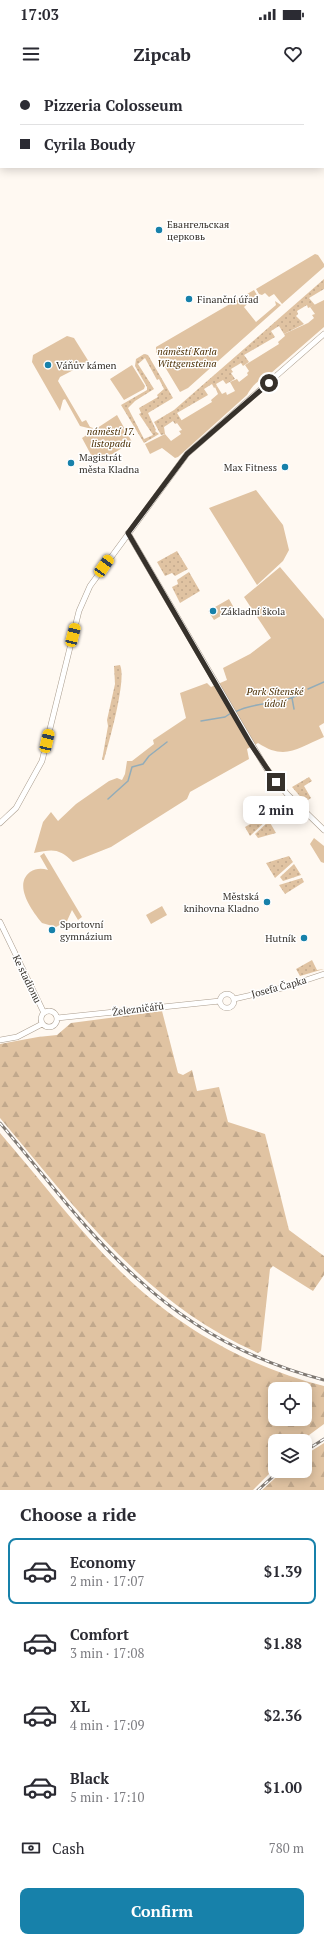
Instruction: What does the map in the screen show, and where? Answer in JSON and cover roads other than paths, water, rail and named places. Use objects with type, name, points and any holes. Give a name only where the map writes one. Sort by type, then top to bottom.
[{"type":"street","points":[[0,823],[19,802],[42,761],[75,626],[90,586],[187,454],[324,334]]},
{"type":"street","points":[[128,533],[250,743],[283,790],[324,830]]},
{"type":"street","name":"Ke stadionu","points":[[0,922],[44,1012]]},
{"type":"street","name":"Josefa Čapka","points":[[234,999],[282,988],[324,974]]},
{"type":"street","points":[[227,993],[231,994],[234,999],[233,1006],[227,1008],[221,1006],[220,1000],[222,996],[227,993]]},
{"type":"street","name":"Železničářů","points":[[57,1018],[220,1000]]},
{"type":"street","points":[[44,1012],[53,1012],[57,1018],[52,1027],[47,1027],[42,1024],[40,1018],[44,1012]]},
{"type":"street","points":[[0,1040],[17,1037],[42,1024]]},
{"type":"waterway","points":[[308,689],[324,682]]},
{"type":"waterway","points":[[235,712],[250,706],[282,701],[298,695]]},
{"type":"waterway","points":[[292,698],[294,709]]},
{"type":"waterway","points":[[201,721],[225,717],[231,713]]},
{"type":"waterway","points":[[108,799],[128,781],[132,767],[143,764],[149,756],[167,742]]},
{"type":"railway","points":[[0,1123],[102,1244],[159,1297],[202,1328],[225,1341],[273,1364],[324,1380]]},
{"type":"railway","points":[[312,1447],[324,1439]]},
{"type":"railway","points":[[258,1490],[271,1478]]},
{"type":"place","name":"Евангельская церковь","points":[[159,230]]},
{"type":"place","name":"Finanční úřad","points":[[189,299]]},
{"type":"place","name":"Váňův kámen","points":[[48,365]]},
{"type":"place","name":"Magistrát města Kladna","points":[[71,463]]},
{"type":"place","name":"Max Fitness","points":[[285,467]]},
{"type":"place","name":"Základní škola","points":[[213,611]]},
{"type":"place","name":"Městská knihovna Kladno","points":[[267,902]]},
{"type":"place","name":"Sportovní gymnázium","points":[[52,930]]},
{"type":"place","name":"Hutník","points":[[304,938]]},
{"type":"park label","name":"náměstí Karla Wittgensteina","points":[[187,356]]},
{"type":"park label","name":"náměstí 17. listopadu","points":[[111,436]]},
{"type":"park label","name":"Park Sítenské údolí","points":[[275,696]]}]
